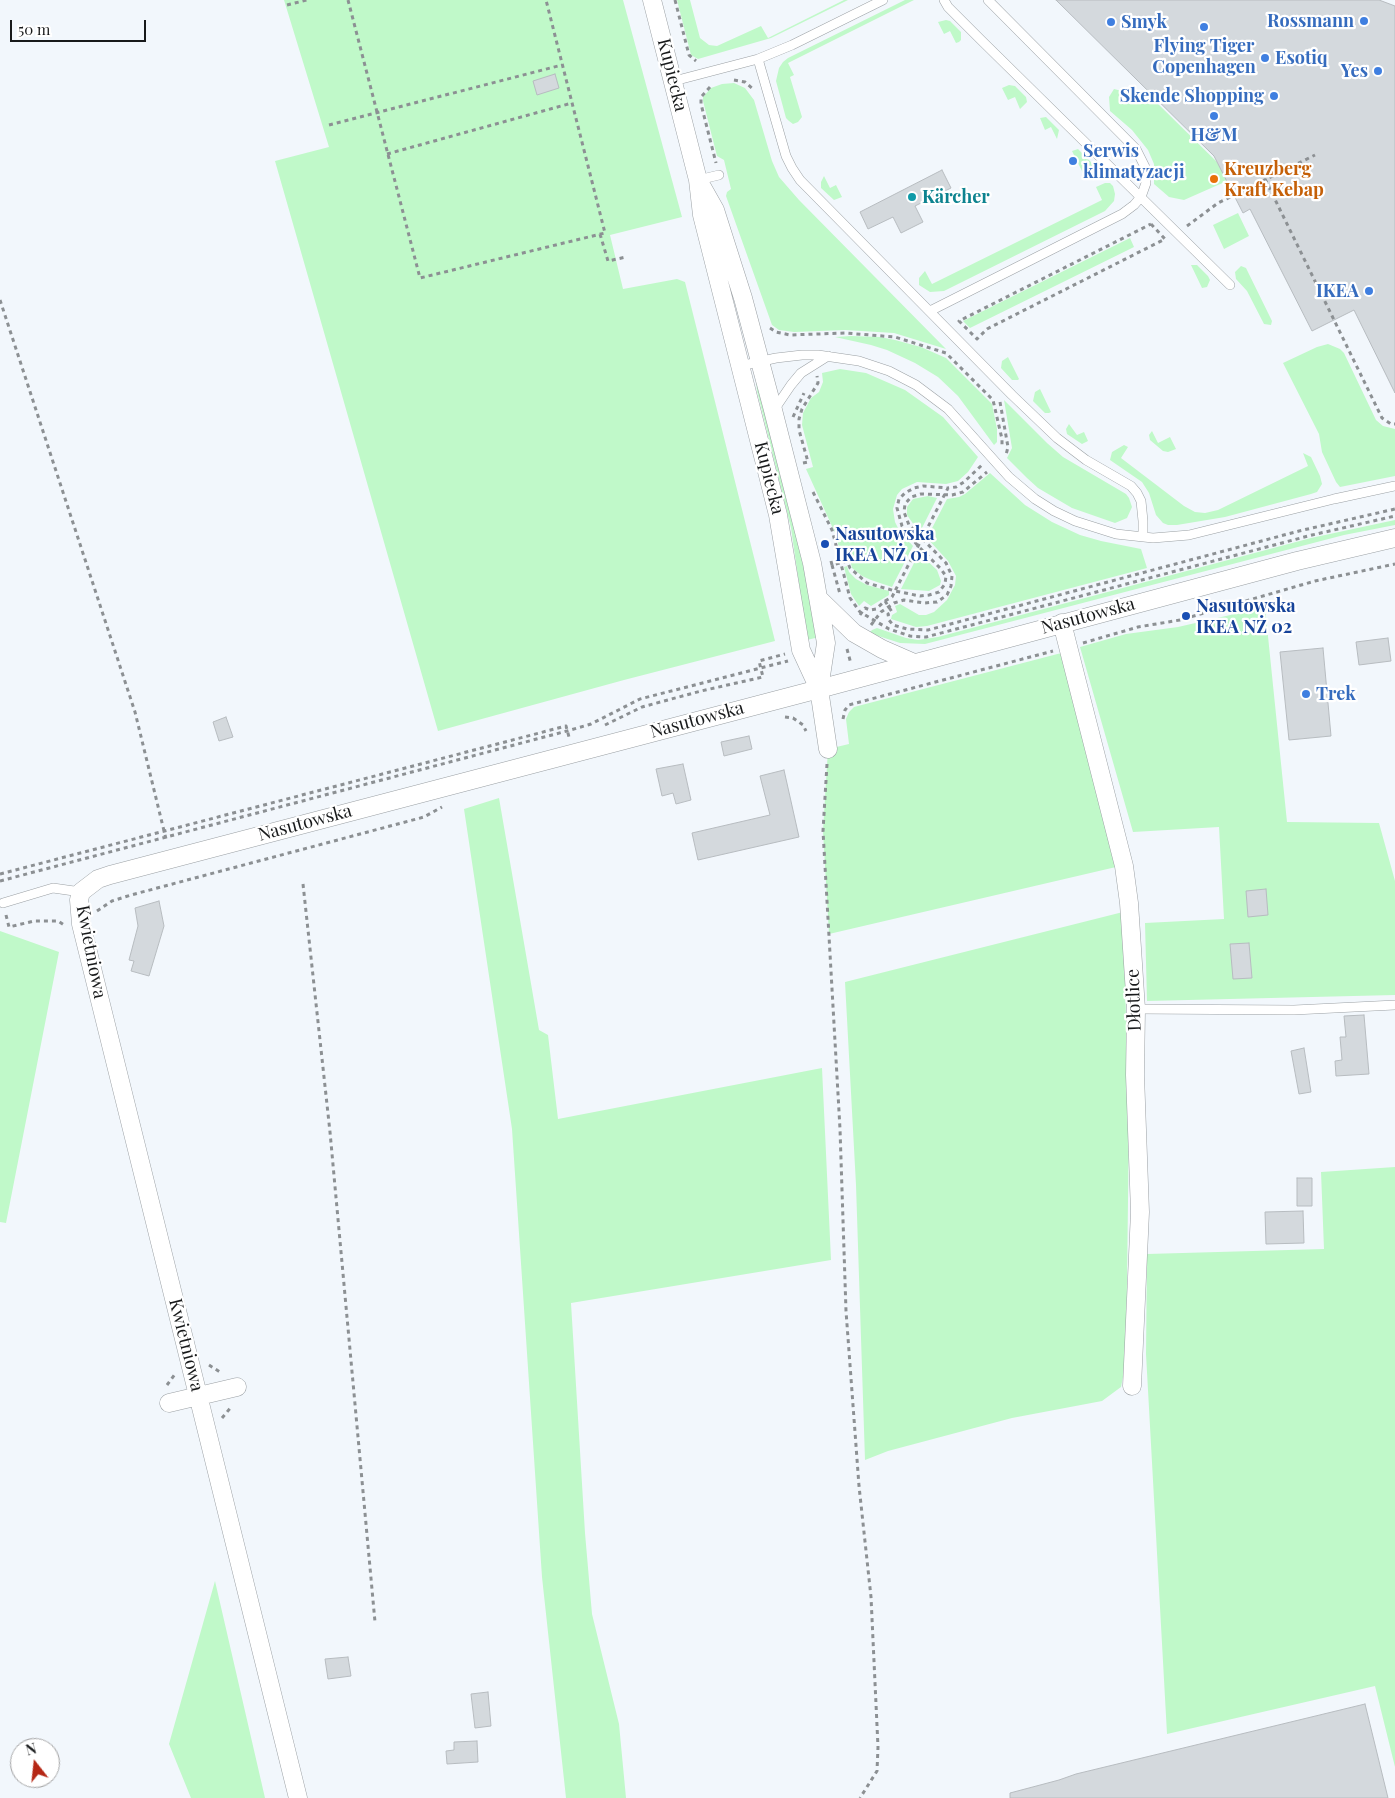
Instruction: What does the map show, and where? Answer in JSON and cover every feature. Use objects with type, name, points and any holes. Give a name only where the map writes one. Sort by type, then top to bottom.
[{"type":"street","name":"Kupiecka","points":[[652,0],[698,180],[702,215],[778,516],[800,642],[804,657],[819,688]]},
{"type":"street","name":"Kupiecka","points":[[698,180],[714,210],[743,298],[804,526],[820,600],[826,651],[819,688]]},
{"type":"street","name":"Nasutowska","points":[[81,892],[98,878],[1297,561],[1395,538]]},
{"type":"street","points":[[820,600],[842,623],[862,638],[914,663]]},
{"type":"street","name":"Dłotlice","points":[[1062,623],[1124,866],[1129,903],[1136,1009],[1135,1075],[1140,1212],[1132,1386]]},
{"type":"street","points":[[819,688],[828,749]]},
{"type":"street","name":"Kwietniowa","points":[[81,892],[79,900],[81,924],[298,1798]]},
{"type":"street","points":[[169,1403],[237,1387]]},
{"type":"lane","points":[[674,82],[758,59],[792,45],[883,0]]},
{"type":"lane","points":[[944,0],[948,7],[981,40],[1230,285]]},
{"type":"lane","points":[[930,312],[1122,214],[1141,197],[1146,176],[1142,158],[1136,149],[988,0]]},
{"type":"lane","points":[[758,59],[786,156],[792,168],[812,193],[1012,395],[1062,442],[1086,460],[1131,486],[1141,501],[1143,537]]},
{"type":"lane","points":[[698,180],[719,175]]},
{"type":"lane","points":[[740,366],[802,355],[828,356],[859,361],[889,371],[933,396],[954,414],[996,463],[1035,499],[1059,514],[1095,529],[1116,534],[1143,537],[1172,537],[1199,533],[1334,499],[1395,486]]},
{"type":"lane","points":[[774,410],[791,385],[806,370],[828,356]]},
{"type":"lane","points":[[3,903],[53,888],[81,892]]},
{"type":"lane","points":[[1136,1009],[1294,1010],[1395,1005]]},
{"type":"path","points":[[287,5],[307,0]]},
{"type":"path","points":[[348,0],[420,278],[605,233],[546,0]]},
{"type":"path","points":[[675,0],[689,55],[695,61],[700,62]]},
{"type":"path","points":[[329,125],[562,65]]},
{"type":"path","points":[[733,79],[745,82],[755,90]]},
{"type":"path","points":[[714,83],[701,96],[701,104],[719,175]]},
{"type":"path","points":[[387,154],[572,103]]},
{"type":"path","points":[[1188,226],[1218,202],[1315,155]]},
{"type":"path","points":[[1266,179],[1382,418],[1391,424],[1395,424]]},
{"type":"path","points":[[1151,224],[1165,239],[987,329],[977,339],[959,321],[1151,224]]},
{"type":"path","points":[[600,234],[608,261],[626,257]]},
{"type":"path","points":[[0,300],[136,712],[172,859]]},
{"type":"path","points":[[766,319],[770,328],[783,334],[845,333],[895,337],[946,353],[993,400],[1002,439],[1002,448]]},
{"type":"path","points":[[949,347],[956,361]]},
{"type":"path","points":[[793,422],[797,406],[810,383],[806,370]]},
{"type":"path","points":[[796,464],[808,462],[799,430],[799,419],[802,409],[818,383],[816,376]]},
{"type":"path","points":[[826,651],[856,643],[886,607],[894,603],[904,600],[924,603],[936,602],[947,594],[951,586],[952,576],[946,564],[909,525],[904,512],[906,504],[911,497],[921,494],[952,495],[963,492],[1007,454],[1008,447],[1000,401],[982,382]]},
{"type":"path","points":[[800,454],[803,469]]},
{"type":"path","points":[[832,565],[847,561],[850,568],[867,583],[895,591],[920,596],[939,592],[945,584],[946,576],[902,526],[898,508],[899,499],[914,488],[923,486],[956,487],[983,464]]},
{"type":"path","points":[[885,601],[892,597],[948,488]]},
{"type":"path","points":[[812,490],[832,530],[850,598],[860,612],[889,629],[910,636],[926,637],[1312,535],[1395,516]]},
{"type":"path","points":[[1090,587],[1299,531],[1395,510]]},
{"type":"path","points":[[830,557],[841,597]]},
{"type":"path","points":[[843,723],[845,710],[849,705],[1138,627],[1180,620],[1315,581],[1395,564]]},
{"type":"path","points":[[847,649],[851,665]]},
{"type":"path","points":[[0,881],[567,731],[591,724],[640,699],[804,657]]},
{"type":"path","points":[[763,677],[764,682]]},
{"type":"path","points":[[781,716],[793,718],[807,732]]},
{"type":"path","points":[[0,874],[566,726]]},
{"type":"path","points":[[828,749],[823,831],[840,1129],[846,1311],[859,1486],[870,1596],[878,1747],[877,1771],[860,1798]]},
{"type":"path","points":[[94,913],[112,901],[424,817],[449,803]]},
{"type":"path","points":[[304,884],[330,1132],[375,1622]]},
{"type":"path","points":[[3,903],[9,927],[34,921],[58,921],[68,928]]},
{"type":"green space","points":[[284,0],[623,0],[682,217],[610,235],[623,289],[677,279],[685,282],[775,641],[438,731],[275,161],[329,147]]},
{"type":"green space","points":[[677,0],[690,0],[700,38],[709,45],[717,46],[761,26],[768,38],[844,0],[848,0],[771,38],[698,59],[691,55]]},
{"type":"green space","points":[[905,0],[914,0],[788,63],[794,75],[790,77],[802,117],[793,124],[789,121],[786,118],[776,81],[779,68],[783,62]]},
{"type":"green space","points":[[950,21],[961,32],[961,40],[959,42],[956,43],[950,31],[944,34],[938,22]]},
{"type":"green space","points":[[734,83],[745,88],[754,100],[772,161],[779,177],[799,200],[946,349],[894,333],[845,330],[794,332],[779,330],[772,325],[726,196],[727,192],[731,189],[724,160],[717,156],[703,101],[703,97],[711,88],[722,84]]},
{"type":"green space","points":[[1009,85],[1015,86],[1026,97],[1027,102],[1020,109],[1015,97],[1008,100],[1002,88]]},
{"type":"green space","points":[[1114,89],[1126,92],[1131,100],[1139,93],[1147,101],[1152,98],[1217,162],[1227,181],[1184,200],[1169,197],[1154,184],[1154,164],[1148,150],[1132,130],[1110,111],[1109,97]]},
{"type":"green space","points":[[1046,117],[1059,130],[1057,139],[1051,127],[1045,130],[1040,118]]},
{"type":"green space","points":[[1078,149],[1092,163],[1092,168],[1085,174],[1072,151]]},
{"type":"green space","points":[[824,176],[830,188],[836,185],[842,197],[834,200],[821,188]]},
{"type":"green space","points":[[1110,183],[1113,186],[1115,194],[1114,201],[1105,211],[944,291],[930,292],[919,285],[919,278],[925,271],[932,284],[1102,200],[1096,187]]},
{"type":"green space","points":[[1238,213],[1249,236],[1224,249],[1213,225]]},
{"type":"green space","points":[[1130,238],[1134,247],[970,328],[963,321]]},
{"type":"green space","points":[[1191,265],[1197,265],[1208,276],[1210,280],[1207,287],[1202,288]]},
{"type":"green space","points":[[1241,266],[1246,268],[1272,321],[1271,325],[1264,324],[1247,291],[1236,279],[1235,272]]},
{"type":"green space","points":[[835,337],[880,337],[895,340],[921,347],[946,358],[992,404],[997,429],[997,442],[994,445],[958,396],[938,377],[915,363],[887,350]]},
{"type":"green space","points":[[1328,344],[1340,349],[1344,353],[1376,420],[1383,426],[1395,429],[1395,476],[1340,487],[1336,482],[1322,452],[1319,434],[1283,363],[1317,347]]},
{"type":"green space","points":[[1008,357],[1018,380],[1012,380],[1001,368],[1002,361]]},
{"type":"green space","points":[[840,369],[866,373],[905,390],[943,417],[978,457],[968,472],[958,481],[946,484],[917,482],[902,489],[897,495],[893,509],[895,522],[899,530],[913,546],[892,587],[862,576],[852,568],[849,555],[841,557],[836,535],[806,469],[813,467],[802,425],[803,413],[811,398],[819,392],[823,382],[822,373]]},
{"type":"green space","points":[[756,379],[803,554],[819,637],[807,640],[791,528],[757,391]]},
{"type":"green space","points":[[1040,389],[1051,412],[1049,413],[1045,413],[1033,401],[1035,392]]},
{"type":"green space","points":[[1004,400],[1063,457],[1126,494],[1132,507],[1127,518],[1115,523],[1072,508],[1038,488],[1027,478],[1007,458],[1012,448]]},
{"type":"green space","points":[[1069,424],[1077,435],[1084,432],[1088,441],[1082,444],[1067,434],[1066,429]]},
{"type":"green space","points":[[1152,431],[1158,443],[1170,437],[1176,449],[1168,452],[1163,451],[1150,440],[1149,435]]},
{"type":"green space","points":[[1124,445],[1128,447],[1121,458],[1184,506],[1195,512],[1205,513],[1218,510],[1308,466],[1303,453],[1311,457],[1322,484],[1317,492],[1225,517],[1168,525],[1163,523],[1156,515],[1149,493],[1142,482],[1110,460],[1112,452]]},
{"type":"green space","points":[[990,473],[1025,505],[1052,522],[1080,535],[1141,549],[1147,568],[927,626],[916,627],[891,619],[892,615],[897,612],[895,606],[900,604],[919,615],[926,615],[934,612],[947,600],[955,585],[956,576],[948,561],[927,538],[947,499],[965,494]]},
{"type":"green space","points":[[928,496],[937,498],[920,532],[907,515],[907,507],[913,499]]},
{"type":"green space","points":[[1395,520],[1395,525],[1344,535],[925,644],[900,643],[869,633],[877,628],[918,640],[938,637],[1311,538]]},
{"type":"green space","points":[[919,553],[937,570],[941,581],[940,585],[929,591],[901,589]]},
{"type":"green space","points":[[847,566],[849,572],[856,579],[867,585],[889,591],[889,595],[871,606],[864,601],[859,606],[851,594],[844,567]]},
{"type":"green space","points":[[1265,607],[1287,822],[1379,823],[1395,881],[1395,995],[1147,1001],[1145,923],[1224,919],[1219,827],[1133,832],[1080,647],[1126,634],[1178,627]]},
{"type":"green space","points":[[1069,651],[1116,867],[829,934],[823,831],[828,749],[849,744],[846,719],[849,712],[854,707]]},
{"type":"green space","points":[[499,798],[539,1030],[548,1035],[558,1119],[822,1068],[831,1260],[571,1303],[585,1533],[592,1614],[619,1724],[626,1798],[566,1798],[542,1577],[512,1129],[464,809]]},
{"type":"green space","points":[[1123,912],[1129,1120],[1126,1362],[1121,1387],[1102,1401],[1012,1418],[888,1451],[865,1460],[856,1185],[845,982]]},
{"type":"green space","points":[[0,931],[59,952],[6,1223],[0,1222]]},
{"type":"green space","points":[[1395,1167],[1395,1767],[1375,1686],[1167,1734],[1146,1354],[1147,1254],[1324,1249],[1321,1172]]},
{"type":"green space","points":[[215,1581],[265,1798],[191,1798],[169,1744]]},
{"type":"building","name":"Skende Shopping","points":[[1056,0],[1379,0],[1395,6],[1395,393],[1354,310],[1312,331],[1250,209],[1243,213],[1214,156]]},
{"type":"building","points":[[555,74],[559,88],[537,95],[533,81]]},
{"type":"building","name":"Kärcher","points":[[942,170],[951,188],[915,206],[923,222],[901,233],[893,217],[868,229],[860,212]]},
{"type":"building","points":[[1388,638],[1391,661],[1359,665],[1356,642]]},
{"type":"building","name":"Trek","points":[[1323,648],[1331,736],[1289,740],[1280,652]]},
{"type":"building","points":[[226,717],[233,737],[219,741],[213,722]]},
{"type":"building","points":[[749,736],[752,749],[724,756],[721,742]]},
{"type":"building","points":[[683,764],[691,800],[676,804],[673,793],[662,796],[656,769]]},
{"type":"building","points":[[784,770],[799,837],[698,860],[692,833],[770,815],[760,776]]},
{"type":"building","points":[[1266,889],[1268,915],[1248,917],[1246,891]]},
{"type":"building","points":[[159,901],[164,926],[149,976],[131,971],[134,961],[129,960],[138,926],[135,908]]},
{"type":"building","points":[[1249,943],[1252,978],[1233,979],[1230,944]]},
{"type":"building","points":[[1364,1015],[1369,1074],[1336,1076],[1335,1061],[1342,1060],[1340,1037],[1346,1037],[1344,1016]]},
{"type":"building","points":[[1304,1048],[1311,1092],[1299,1094],[1291,1051]]},
{"type":"building","points":[[1297,1178],[1312,1178],[1312,1206],[1297,1206]]},
{"type":"building","points":[[1303,1211],[1304,1243],[1266,1244],[1265,1212]]},
{"type":"building","points":[[348,1657],[351,1676],[328,1679],[325,1659]]},
{"type":"building","points":[[488,1692],[491,1726],[475,1728],[471,1694]]},
{"type":"building","points":[[1365,1704],[1388,1798],[1010,1798],[1010,1793],[1076,1774]]},
{"type":"building","points":[[477,1741],[478,1762],[447,1764],[446,1751],[454,1750],[454,1742]]},
{"type":"place","name":"Rossmann","points":[[1364,21]]},
{"type":"place","name":"Smyk","points":[[1111,22]]},
{"type":"place","name":"Flying Tiger Copenhagen","points":[[1204,27]]},
{"type":"place","name":"Esotiq","points":[[1265,58]]},
{"type":"place","name":"Yes","points":[[1378,71]]},
{"type":"place","name":"Skende Shopping","points":[[1274,96]]},
{"type":"place","name":"H&M","points":[[1214,116]]},
{"type":"place","name":"Serwis klimatyzacji","points":[[1073,161]]},
{"type":"place","name":"Kreuzberg Kraft Kebap","points":[[1214,179]]},
{"type":"place","name":"Kärcher","points":[[912,197]]},
{"type":"place","name":"IKEA","points":[[1369,291]]},
{"type":"place","name":"Nasutowska IKEA NŻ 01","points":[[825,544]]},
{"type":"place","name":"Nasutowska IKEA NŻ 02","points":[[1186,616]]},
{"type":"place","name":"Trek","points":[[1306,694]]}]
